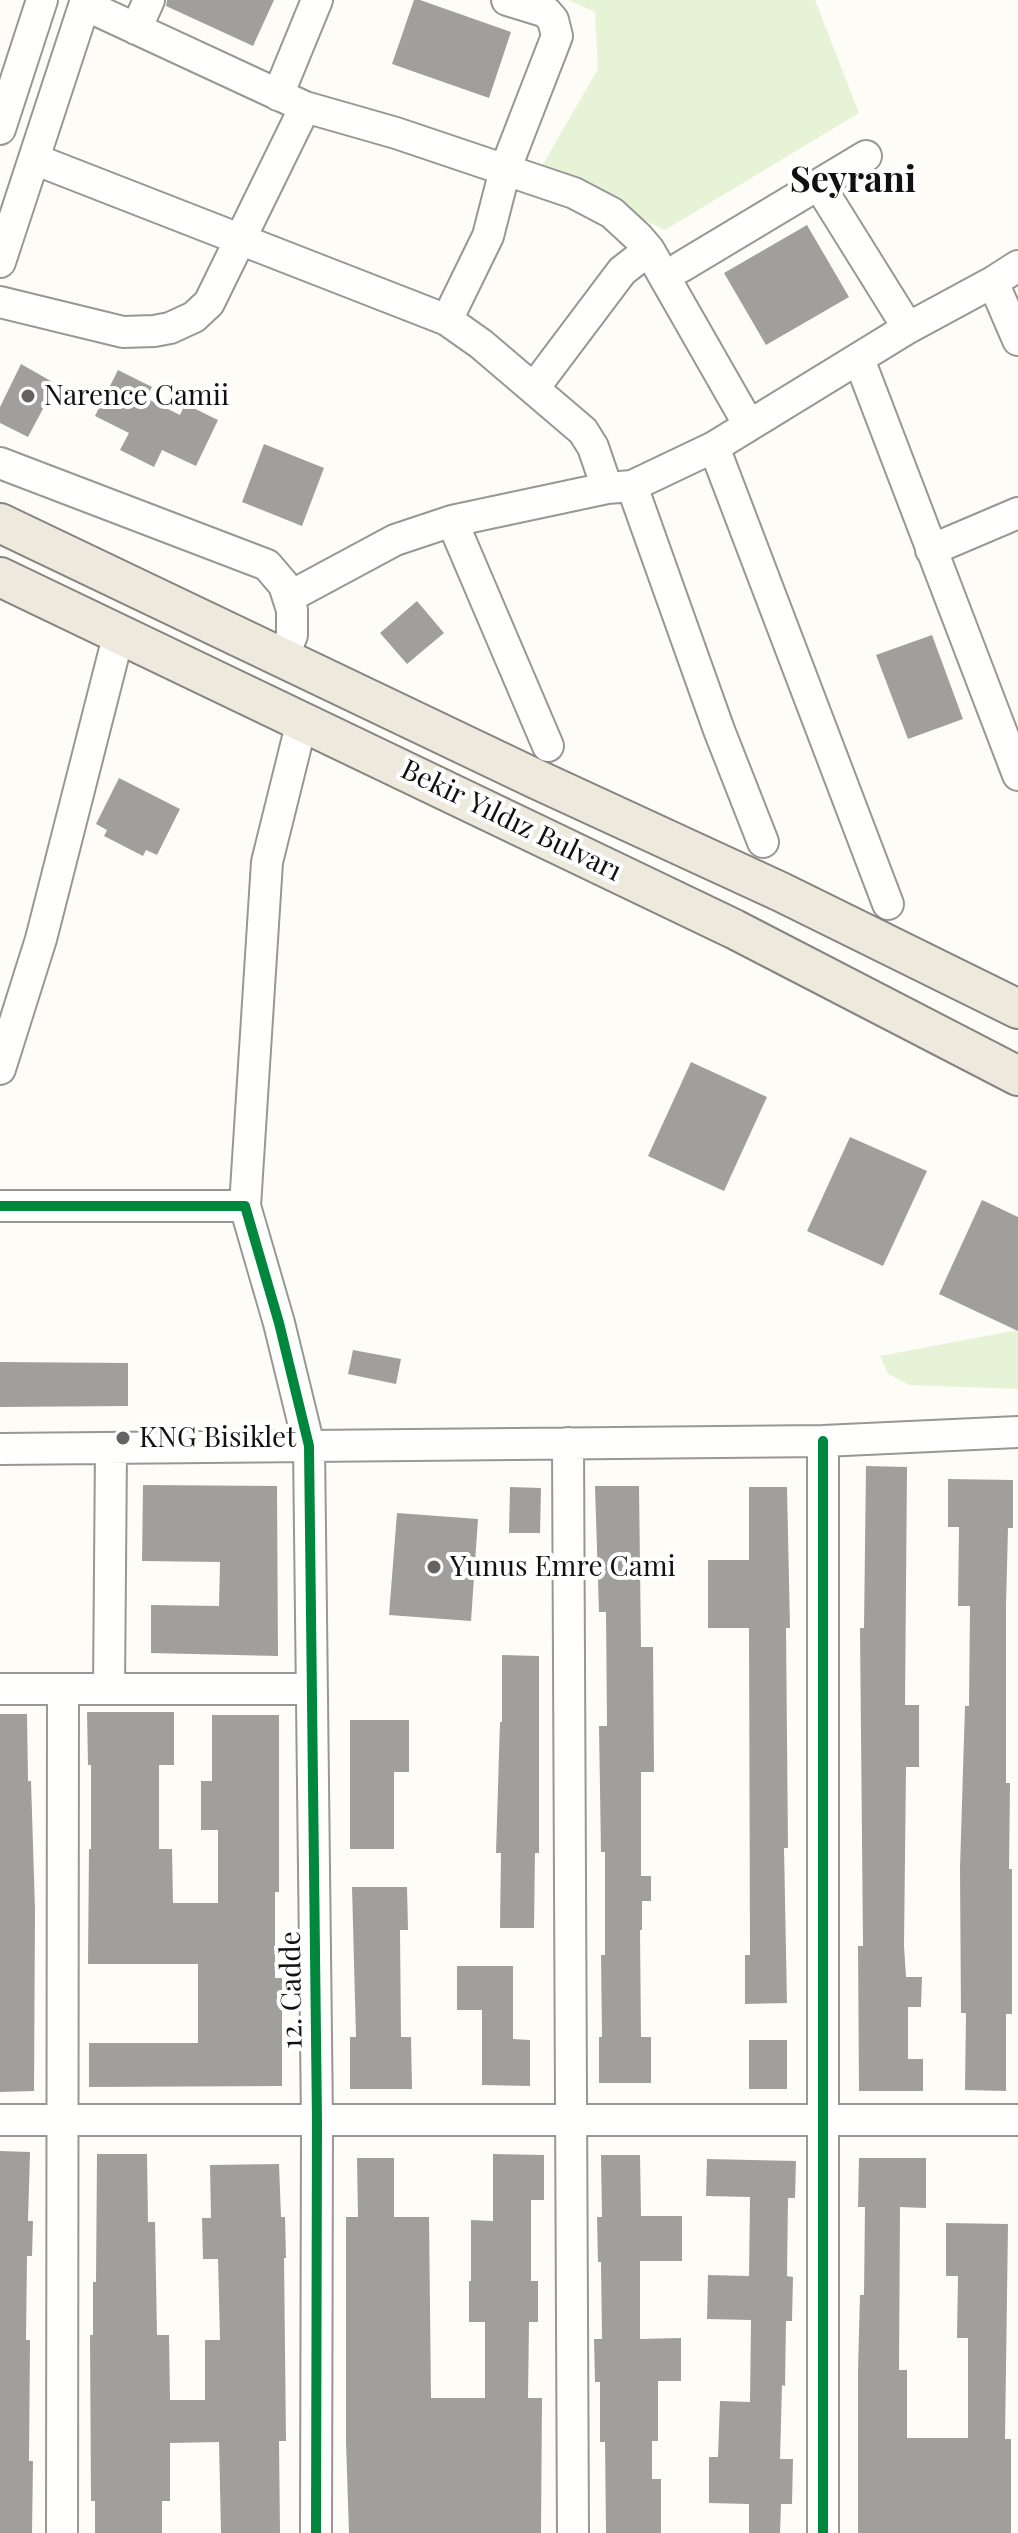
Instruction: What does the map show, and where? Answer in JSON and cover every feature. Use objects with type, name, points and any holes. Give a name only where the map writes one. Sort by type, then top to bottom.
[{"type":"main road","name":"Bekir Yıldız Bulvarı","points":[[0,523],[536,779],[781,892],[1018,1009]]},
{"type":"main road","name":"Bekir Yıldız Bulvarı","points":[[0,577],[734,929],[1018,1076]]},
{"type":"street","points":[[0,129],[11,56],[42,0]]},
{"type":"street","points":[[136,29],[149,0]]},
{"type":"street","points":[[278,95],[317,0]]},
{"type":"street","points":[[447,320],[485,245],[505,170],[557,36],[557,28],[546,12],[507,0]]},
{"type":"street","points":[[0,262],[86,2],[136,29],[305,107],[396,133],[594,202],[625,224],[649,250],[749,425]]},
{"type":"street","points":[[0,302],[123,332],[170,328],[194,317],[209,303],[305,107]]},
{"type":"street","points":[[681,267],[866,156]]},
{"type":"street","points":[[34,159],[447,320],[481,344],[583,431],[619,487],[763,842]]},
{"type":"street","points":[[819,185],[908,328]]},
{"type":"street","points":[[534,388],[622,271],[649,250]]},
{"type":"street","points":[[289,597],[395,540],[452,521],[619,487],[714,447],[908,328],[1006,274],[1018,340]]},
{"type":"street","points":[[859,359],[1018,775]]},
{"type":"street","points":[[714,447],[888,904]]},
{"type":"street","points":[[0,463],[267,565],[284,585],[289,597],[293,623],[283,658]]},
{"type":"street","points":[[931,550],[1018,513]]},
{"type":"street","points":[[452,521],[548,746]]},
{"type":"street","points":[[0,1069],[41,939],[119,633]]},
{"type":"street","name":"12. Cadde","points":[[302,721],[267,862],[245,1206],[279,1323],[309,1446],[317,2121],[316,2533]]},
{"type":"street","points":[[0,1206],[245,1206]]},
{"type":"street","points":[[0,1449],[823,1441],[1018,1432]]},
{"type":"street","points":[[823,1441],[823,2533]]},
{"type":"street","points":[[568,1443],[573,2533]]},
{"type":"street","points":[[109,1689],[111,1448]]},
{"type":"street","points":[[0,1689],[312,1689]]},
{"type":"street","points":[[62,2533],[63,1689]]},
{"type":"street","points":[[0,2120],[1018,2120]]},
{"type":"green space","points":[[568,0],[815,0],[859,113],[665,230],[540,169],[598,69],[595,12]]},
{"type":"green space","points":[[1018,1330],[1018,1389],[909,1385],[888,1374],[880,1356]]},
{"type":"building","points":[[167,0],[274,0],[253,46],[166,6]]},
{"type":"building","points":[[414,0],[511,32],[489,98],[392,64]]},
{"type":"building","points":[[807,225],[849,297],[766,345],[724,273]]},
{"type":"building","name":"Narence Camii","points":[[21,364],[56,384],[28,437],[0,423],[0,407]]},
{"type":"building","points":[[118,370],[152,387],[146,398],[180,415],[185,404],[218,420],[196,466],[162,450],[154,467],[120,450],[129,433],[95,416]]},
{"type":"building","points":[[264,444],[324,468],[302,526],[242,502]]},
{"type":"building","points":[[417,601],[444,633],[407,664],[380,633]]},
{"type":"building","points":[[932,635],[963,719],[908,739],[876,655]]},
{"type":"building","points":[[119,778],[180,809],[157,855],[146,850],[143,856],[104,836],[107,830],[96,824]]},
{"type":"building","points":[[691,1062],[767,1097],[724,1191],[648,1156]]},
{"type":"building","points":[[850,1137],[927,1171],[883,1266],[807,1231]]},
{"type":"building","points":[[982,1200],[1018,1217],[1018,1331],[939,1294]]},
{"type":"building","points":[[353,1350],[401,1359],[396,1384],[348,1374]]},
{"type":"building","points":[[0,1362],[128,1363],[128,1406],[0,1407]]},
{"type":"building","points":[[866,1466],[907,1467],[905,1705],[919,1705],[919,1767],[906,1767],[904,1946],[906,1977],[922,1977],[921,2007],[908,2007],[908,2059],[923,2059],[923,2091],[859,2091],[858,1946],[863,1946],[860,1628],[864,1628]]},
{"type":"building","points":[[948,1479],[1013,1480],[1013,1528],[1008,1528],[1006,1606],[1006,1783],[1010,1783],[1012,2014],[1006,2014],[1006,2091],[965,2090],[966,2013],[961,2013],[960,1868],[965,1706],[969,1706],[970,1606],[958,1606],[959,1527],[948,1527]]},
{"type":"building","points":[[143,1485],[277,1486],[278,1656],[151,1653],[151,1605],[219,1606],[220,1562],[142,1561]]},
{"type":"building","points":[[595,1486],[639,1486],[641,1647],[653,1647],[654,1772],[641,1772],[641,1876],[651,1876],[651,1901],[642,1901],[640,1930],[641,2037],[651,2037],[651,2083],[599,2083],[601,1955],[605,1955],[605,1852],[601,1852],[599,1726],[607,1726],[606,1612],[599,1612]]},
{"type":"building","points":[[510,1487],[541,1488],[540,1533],[509,1533]]},
{"type":"building","points":[[749,1487],[787,1487],[790,1628],[786,1628],[788,1848],[784,1848],[787,2003],[745,2004],[745,1955],[750,1955],[749,1628],[708,1628],[708,1560],[749,1560]]},
{"type":"building","name":"Yunus Emre Cami","points":[[397,1513],[478,1519],[471,1621],[389,1615]]},
{"type":"building","points":[[502,1655],[539,1656],[539,1853],[535,1853],[534,1928],[500,1928],[501,1853],[496,1853]]},
{"type":"building","points":[[87,1712],[174,1712],[174,1765],[159,1765],[159,1849],[172,1849],[173,1903],[218,1903],[218,1830],[201,1830],[201,1781],[212,1781],[212,1715],[279,1715],[279,1892],[275,1892],[275,1978],[282,1978],[282,2086],[89,2087],[89,2043],[198,2043],[198,1964],[88,1964],[91,1765],[88,1765]]},
{"type":"building","points":[[0,1714],[27,1714],[35,1910],[34,2091],[0,2092]]},
{"type":"building","points":[[350,1720],[409,1720],[409,1772],[394,1772],[394,1849],[350,1849]]},
{"type":"building","points":[[352,1887],[407,1887],[408,1930],[400,1930],[401,2037],[411,2037],[412,2089],[350,2089],[350,2037],[356,2037]]},
{"type":"building","points":[[457,1966],[513,1966],[513,2039],[530,2040],[530,2086],[482,2085],[482,2010],[457,2010]]},
{"type":"building","points":[[749,2040],[787,2040],[787,2089],[749,2089]]},
{"type":"building","points":[[0,2151],[30,2152],[28,2221],[33,2221],[32,2256],[27,2256],[26,2340],[30,2340],[32,2533],[0,2533]]},
{"type":"building","points":[[97,2154],[147,2154],[148,2222],[155,2222],[157,2335],[169,2335],[170,2400],[205,2400],[205,2340],[220,2340],[218,2259],[203,2259],[202,2218],[211,2218],[210,2165],[279,2164],[286,2258],[286,2441],[279,2441],[280,2533],[221,2533],[219,2442],[170,2443],[170,2501],[162,2501],[162,2533],[95,2533],[95,2501],[91,2501],[90,2335],[93,2335],[93,2282],[96,2282]]},
{"type":"building","points":[[493,2154],[544,2155],[544,2200],[531,2200],[531,2281],[538,2281],[538,2322],[529,2322],[528,2398],[542,2398],[541,2533],[349,2533],[346,2217],[358,2217],[357,2158],[394,2158],[394,2217],[429,2217],[431,2398],[485,2398],[485,2322],[469,2322],[471,2220],[493,2221]]},
{"type":"building","points":[[601,2155],[640,2155],[641,2216],[682,2216],[682,2261],[640,2261],[640,2339],[681,2338],[681,2381],[658,2381],[658,2441],[652,2441],[652,2479],[661,2479],[661,2533],[606,2533],[605,2442],[600,2442],[600,2382],[595,2382],[594,2339],[602,2339],[597,2217],[602,2217]]},
{"type":"building","points":[[859,2158],[926,2158],[926,2208],[900,2207],[899,2370],[907,2370],[907,2438],[968,2438],[968,2338],[957,2338],[958,2276],[946,2276],[946,2223],[1008,2224],[1005,2439],[1011,2439],[1011,2533],[858,2533],[858,2370],[860,2295],[864,2295],[865,2207],[858,2207]]},
{"type":"building","points":[[707,2159],[796,2161],[795,2198],[788,2198],[787,2276],[793,2277],[792,2321],[786,2321],[780,2459],[793,2459],[792,2504],[781,2504],[780,2533],[749,2533],[749,2504],[709,2503],[709,2457],[718,2457],[720,2401],[750,2402],[751,2320],[707,2319],[708,2275],[749,2276],[750,2197],[706,2196]]},
{"type":"cycle path","points":[[0,1206],[245,1206],[279,1323],[309,1446],[317,2121],[316,2533]]},
{"type":"cycle path","points":[[823,1441],[823,2533]]},
{"type":"place","name":"Narence Camii","points":[[28,396]]},
{"type":"place","name":"KNG Bisiklet","points":[[123,1438]]},
{"type":"place","name":"Yunus Emre Cami","points":[[434,1567]]},
{"type":"district","name":"Seyrani","points":[[853,181]]}]
